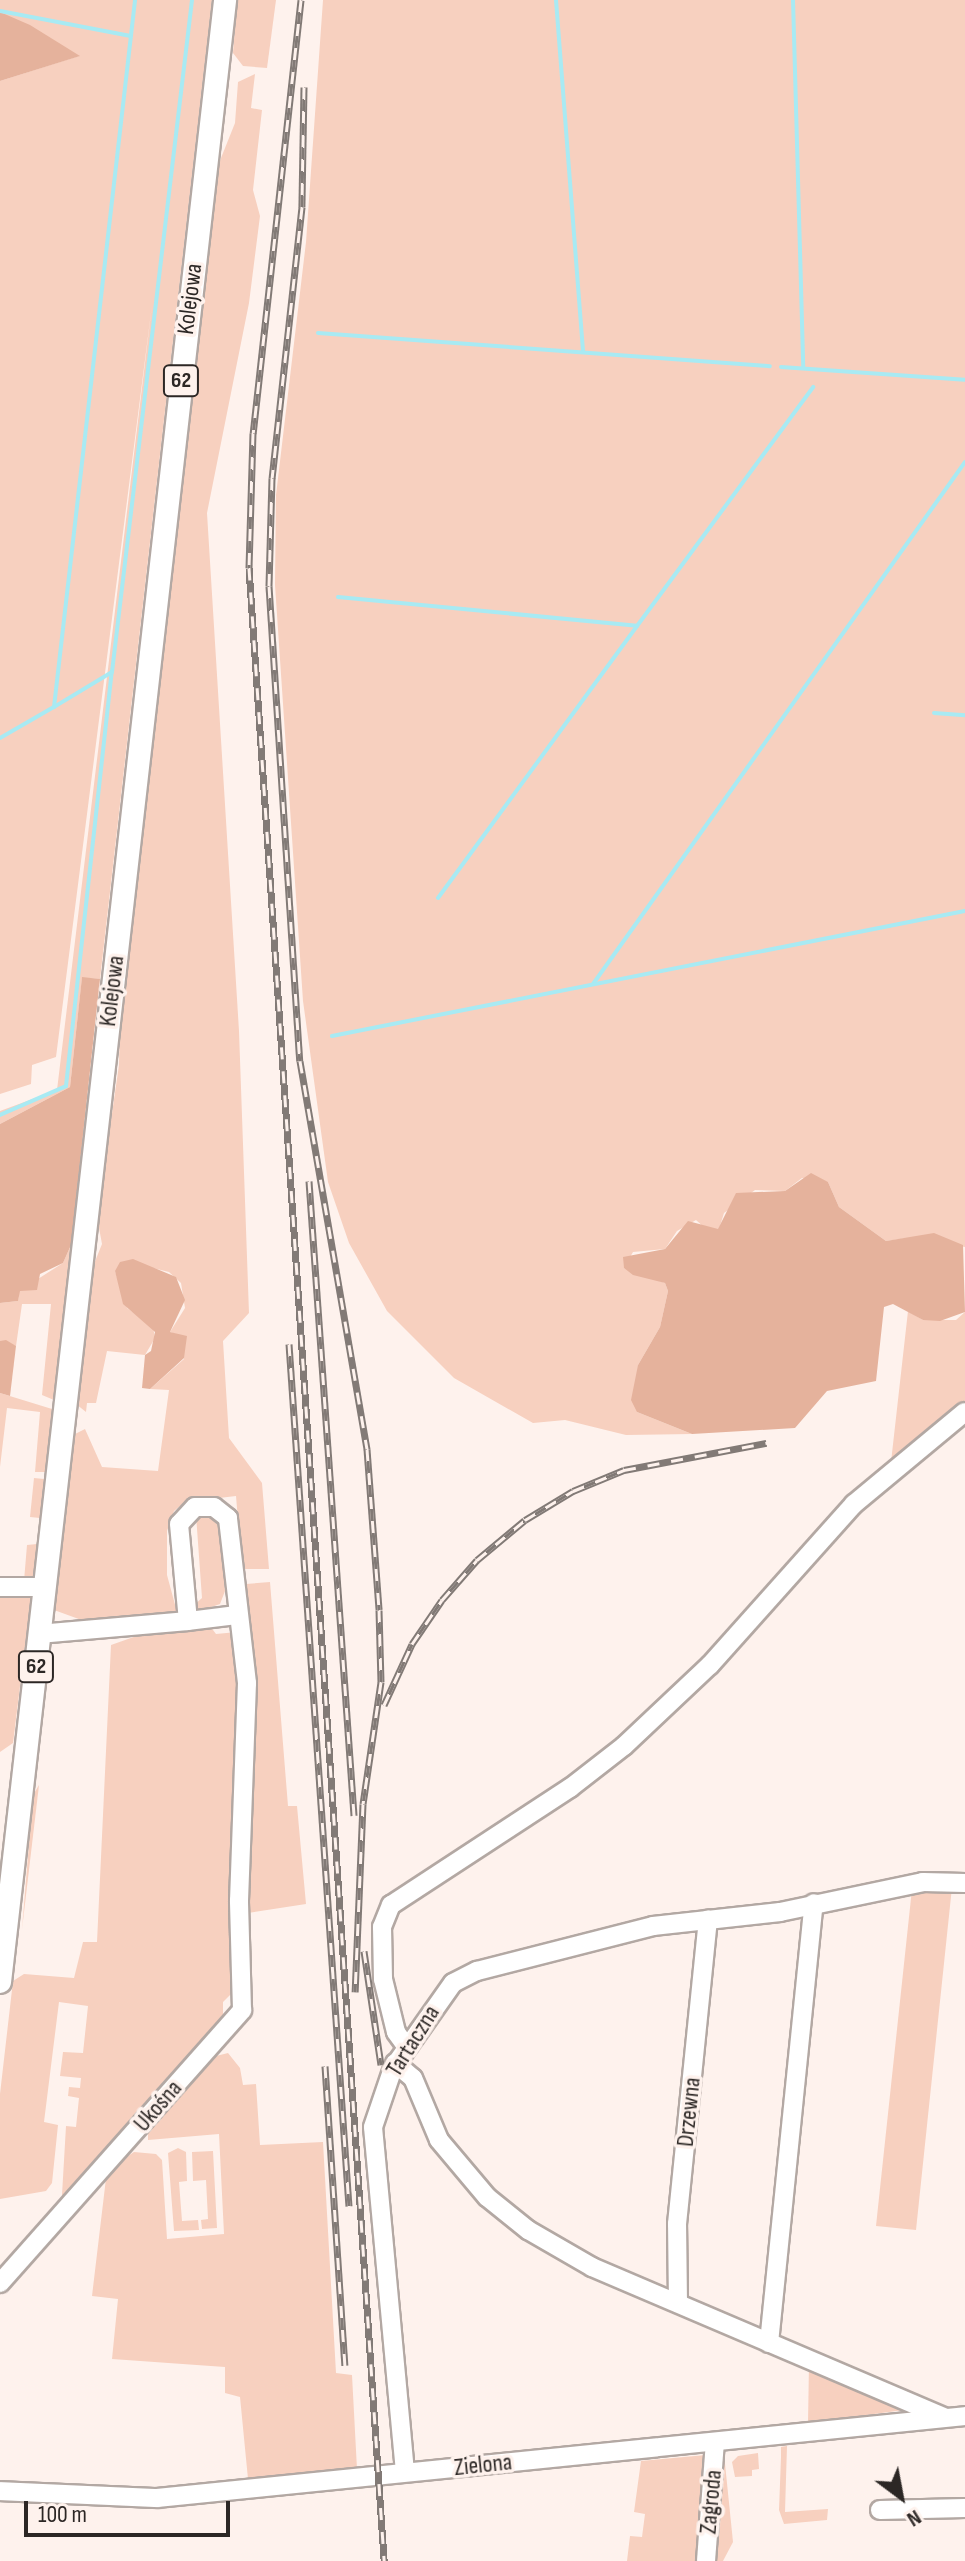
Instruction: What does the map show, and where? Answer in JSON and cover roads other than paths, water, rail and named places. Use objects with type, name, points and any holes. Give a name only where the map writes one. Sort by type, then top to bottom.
[{"type":"main road","name":"Kolejowa","points":[[0,1982],[225,0]]},
{"type":"street","points":[[406,2046],[396,2032],[383,1979],[382,1927],[391,1905],[570,1788],[624,1746],[710,1665],[854,1504],[965,1412]]},
{"type":"street","name":"Ukośna","points":[[0,2283],[242,2010],[239,1901],[247,1683],[236,1615],[228,1518],[214,1507],[195,1507],[179,1524],[188,1621]]},
{"type":"street","points":[[0,1587],[44,1587]]},
{"type":"street","points":[[39,1634],[236,1615]]},
{"type":"street","name":"Tartaczna","points":[[405,2472],[373,2143],[377,2110],[395,2063],[453,1983],[468,1974],[636,1930],[814,1903],[923,1882],[965,1883]]},
{"type":"street","points":[[769,2343],[814,1903]]},
{"type":"street","name":"Drzewna","points":[[678,2303],[677,2224],[708,1920]]},
{"type":"street","points":[[395,2063],[413,2078],[439,2140],[504,2212],[581,2262],[769,2343],[956,2417]]},
{"type":"street","name":"Zielona","points":[[0,2491],[136,2499],[956,2417]]},
{"type":"street","name":"Zagroda","points":[[706,2561],[715,2442]]},
{"type":"street","points":[[880,2510],[965,2508]]},
{"type":"waterway","points":[[0,738],[54,707],[135,0]]},
{"type":"waterway","points":[[112,672],[192,0]]},
{"type":"waterway","points":[[556,0],[583,352]]},
{"type":"waterway","points":[[793,0],[803,368]]},
{"type":"waterway","points":[[0,11],[131,36]]},
{"type":"waterway","points":[[318,333],[770,366]]},
{"type":"waterway","points":[[781,367],[965,380]]},
{"type":"waterway","points":[[338,597],[637,626],[813,387]]},
{"type":"waterway","points":[[593,984],[965,462]]},
{"type":"waterway","points":[[438,898],[637,626]]},
{"type":"waterway","points":[[0,1115],[66,1086],[112,672],[54,707]]},
{"type":"waterway","points":[[934,713],[965,715]]},
{"type":"waterway","points":[[332,1036],[965,911]]},
{"type":"railway","points":[[301,0],[253,433],[249,568],[384,2561]]},
{"type":"railway","points":[[304,87],[302,207],[272,478],[269,586],[300,1061],[367,1449],[379,1610],[381,1682],[363,1804],[355,1992]]},
{"type":"railway","points":[[309,1181],[354,1815]]},
{"type":"railway","points":[[289,1344],[349,2206]]},
{"type":"railway","points":[[384,1705],[412,1644],[442,1600],[477,1560],[525,1520],[573,1491],[624,1470],[766,1443]]},
{"type":"railway","points":[[364,1951],[381,2065]]},
{"type":"railway","points":[[325,2066],[345,2365]]}]
